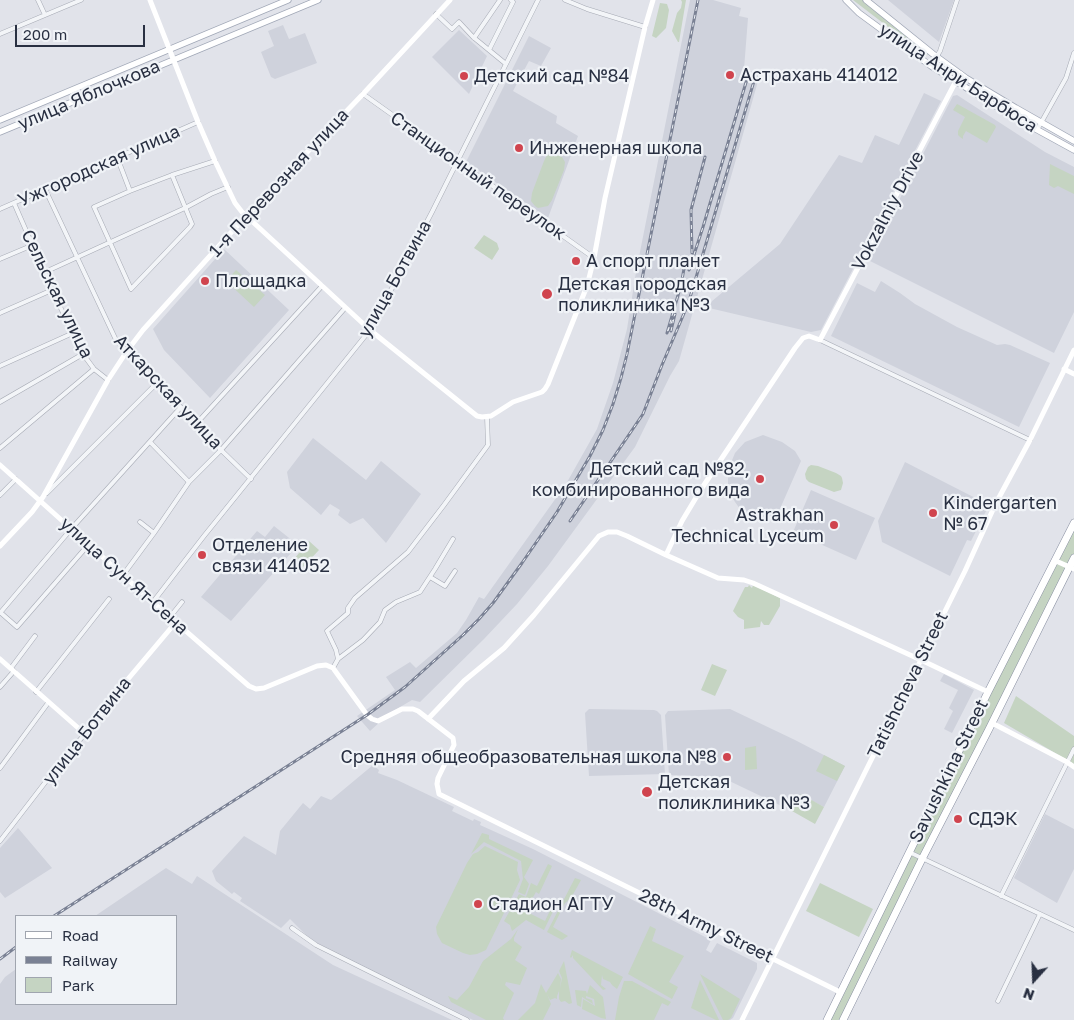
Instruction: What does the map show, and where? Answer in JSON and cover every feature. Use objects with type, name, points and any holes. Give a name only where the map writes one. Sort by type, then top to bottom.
[{"type":"highway","name":"Savushkina Street","points":[[827,1020],[988,692],[1074,523]]},
{"type":"highway","name":"Savushkina Street","points":[[843,1020],[922,859],[1072,568],[1074,558]]},
{"type":"main road","points":[[150,0],[198,122],[235,203],[246,216],[370,330],[477,416],[487,417],[512,402],[535,395],[545,389],[587,286],[605,198],[653,0]]},
{"type":"main road","name":"улица Яблочкова","points":[[0,120],[288,0]]},
{"type":"main road","name":"улица Яблочкова","points":[[0,132],[318,0]]},
{"type":"main road","name":"1-я Перевозная улица","points":[[0,546],[42,499],[108,380],[143,330],[246,216],[450,0]]},
{"type":"main road","name":"улица Анри Барбюса","points":[[846,0],[859,13],[931,66],[1012,116],[1074,150]]},
{"type":"main road","name":"улица Анри Барбюса","points":[[866,0],[902,30],[961,74],[1074,141]]},
{"type":"main road","name":"Vokzalniy Drive","points":[[820,340],[961,74]]},
{"type":"main road","points":[[666,555],[682,521],[700,491],[795,348],[803,338],[809,336],[820,340]]},
{"type":"main road","name":"Tatishcheva Street","points":[[742,1020],[965,571],[996,504],[1074,350]]},
{"type":"main road","points":[[1064,370],[1074,374]]},
{"type":"main road","name":"улица Сун Ят-Сена","points":[[0,465],[16,480],[42,499],[123,575],[249,686],[256,689],[264,688],[317,666],[326,665],[333,668]]},
{"type":"main road","points":[[333,668],[367,715],[372,719],[378,720],[402,709],[413,709],[428,719],[464,681],[504,648],[534,615],[599,536],[608,532],[618,532],[718,578],[744,580],[753,583],[988,692]]},
{"type":"main road","points":[[1056,561],[1072,568]]},
{"type":"main road","name":"улица Ботвина","points":[[85,734],[176,622]]},
{"type":"main road","points":[[0,659],[85,734]]},
{"type":"main road","name":"28th Army Street","points":[[428,719],[453,738],[454,745],[438,778],[439,794],[840,992]]},
{"type":"main road","points":[[992,723],[1074,767]]},
{"type":"street","points":[[38,0],[45,15]]},
{"type":"street","points":[[0,34],[81,0]]},
{"type":"street","points":[[474,38],[500,0]]},
{"type":"street","points":[[489,50],[513,2],[510,0]]},
{"type":"street","name":"улица Ботвина","points":[[153,602],[370,330],[458,162],[538,0]]},
{"type":"street","points":[[565,0],[586,9],[645,28]]},
{"type":"street","points":[[931,66],[937,57],[958,0]]},
{"type":"street","points":[[436,14],[452,29],[459,22],[474,38],[506,64]]},
{"type":"street","points":[[1037,130],[1066,78],[1074,53]]},
{"type":"street","name":"Станционный переулок","points":[[363,94],[594,258]]},
{"type":"street","name":"Ужгородская улица","points":[[0,209],[198,122]]},
{"type":"street","points":[[117,157],[130,191]]},
{"type":"street","points":[[172,175],[192,224],[131,289],[94,207],[172,175],[215,161]]},
{"type":"street","points":[[45,272],[228,187]]},
{"type":"street","name":"Аткарская улица","points":[[45,189],[116,340],[251,479]]},
{"type":"street","name":"Сельская улица","points":[[14,203],[52,290],[83,354],[94,369],[108,380]]},
{"type":"street","points":[[0,259],[33,244]]},
{"type":"street","points":[[196,424],[322,286]]},
{"type":"street","points":[[0,313],[52,290]]},
{"type":"street","points":[[123,575],[190,482],[221,450],[346,308]]},
{"type":"street","points":[[0,366],[73,333]]},
{"type":"street","points":[[820,340],[1030,440]]},
{"type":"street","points":[[0,402],[83,354]]},
{"type":"street","points":[[0,448],[94,369]]},
{"type":"street","points":[[42,499],[158,383]]},
{"type":"street","points":[[89,544],[17,627],[0,613],[72,528],[181,407]]},
{"type":"street","points":[[338,659],[327,631],[348,614],[348,608],[355,598],[408,552],[444,505],[488,445],[487,417]]},
{"type":"street","points":[[150,442],[190,482]]},
{"type":"street","points":[[0,495],[16,480]]},
{"type":"street","points":[[141,523],[154,533]]},
{"type":"street","points":[[333,668],[338,659],[363,640],[380,622],[385,610],[396,602],[420,592],[453,539]]},
{"type":"street","points":[[430,577],[445,586],[456,571]]},
{"type":"street","points":[[36,692],[109,599]]},
{"type":"street","points":[[170,617],[182,602]]},
{"type":"street","points":[[0,687],[35,636]]},
{"type":"street","points":[[0,768],[48,702]]},
{"type":"street","name":"улица Ботвина","points":[[0,841],[64,758],[85,734]]},
{"type":"street","points":[[1001,896],[1074,749]]},
{"type":"street","points":[[909,852],[1074,930]]},
{"type":"street","points":[[998,1001],[1040,914]]},
{"type":"street","points":[[292,928],[316,945],[467,1020]]},
{"type":"shaded area","points":[[690,0],[713,0],[741,8],[739,16],[748,18],[744,69],[760,74],[679,361],[635,447],[548,566],[517,604],[420,702],[412,700],[390,713],[370,731],[357,716],[395,690],[386,677],[410,662],[416,668],[457,633],[479,597],[484,599],[566,484],[597,429],[613,383],[627,329],[636,272]]},
{"type":"shaded area","points":[[888,0],[954,0],[939,42]]},
{"type":"shaded area","points":[[283,25],[289,39],[305,33],[317,63],[275,79],[271,77],[261,52],[274,46],[268,31]]},
{"type":"shaded area","name":"Детский сад №84","points":[[459,30],[487,56],[469,94],[432,57]]},
{"type":"shaded area","points":[[529,36],[551,48],[541,66],[529,61],[513,91],[557,116],[556,123],[578,136],[548,218],[466,162]]},
{"type":"shaded area","points":[[924,93],[941,101],[821,330],[811,332],[705,307],[780,244],[839,155],[862,163],[875,135],[899,145]]},
{"type":"shaded area","points":[[957,95],[1045,152],[1074,167],[1074,312],[1054,353],[868,260],[953,96]]},
{"type":"shaded area","points":[[224,249],[289,310],[210,398],[164,350],[153,329]]},
{"type":"shaded area","points":[[881,281],[915,304],[957,327],[997,345],[1010,345],[1050,363],[1019,427],[831,336],[857,283],[875,292]]},
{"type":"shaded area","name":"Детский сад №82, комбинированного вида","points":[[763,435],[782,442],[795,451],[801,461],[779,511],[765,519],[754,519],[743,513],[728,489],[728,470],[735,453],[745,442]]},
{"type":"shaded area","points":[[313,438],[366,480],[381,461],[421,494],[386,543],[363,518],[350,524],[338,515],[340,510],[330,504],[321,515],[290,488],[287,472]]},
{"type":"shaded area","name":"Kindergarten № 67","points":[[905,462],[989,505],[971,541],[967,540],[950,576],[882,542],[878,521]]},
{"type":"shaded area","name":"Astrakhan Technical Lyceum","points":[[811,490],[875,518],[856,560],[793,532]]},
{"type":"shaded area","points":[[274,526],[298,545],[231,621],[201,597],[257,531],[265,537]]},
{"type":"shaded area","points":[[944,674],[974,690],[952,733],[944,729],[953,711],[949,708],[958,690],[940,681]]},
{"type":"shaded area","points":[[589,709],[657,711],[661,715],[665,774],[589,776],[585,713]]},
{"type":"shaded area","name":"Средняя общеобразовательная школа №8","points":[[730,709],[845,766],[824,807],[801,795],[792,811],[721,777],[669,775],[665,715],[668,711]]},
{"type":"shaded area","points":[[373,765],[379,770],[378,773],[454,807],[452,811],[473,821],[474,819],[481,822],[480,825],[533,849],[711,940],[706,950],[711,953],[717,943],[757,963],[757,969],[733,1018],[730,1020],[473,1020],[374,973],[310,939],[290,919],[281,928],[240,901],[242,898],[234,892],[232,894],[216,881],[212,871],[244,836],[276,855],[280,831],[303,803],[310,809],[321,796],[331,800]]},
{"type":"shaded area","points":[[1045,814],[1074,829],[1074,869],[1057,903],[1014,878]]},
{"type":"shaded area","points":[[18,828],[52,868],[5,898],[0,892],[0,848]]},
{"type":"shaded area","points":[[166,868],[192,884],[197,876],[333,965],[452,1020],[0,1020],[0,984],[5,977],[15,970],[15,1005],[178,1005],[178,915],[96,915]]},
{"type":"green space","points":[[681,0],[686,0],[678,42],[672,31],[677,13],[681,8]]},
{"type":"green space","points":[[853,0],[864,0],[928,54],[926,56]]},
{"type":"green space","points":[[660,3],[667,4],[669,10],[666,28],[656,38],[652,36]]},
{"type":"green space","points":[[957,104],[995,125],[996,127],[987,143],[966,131],[963,139],[958,135],[965,117],[953,110]]},
{"type":"green space","points":[[553,153],[562,157],[565,162],[564,170],[548,206],[538,208],[531,201],[532,193],[547,155]]},
{"type":"green space","points":[[1050,164],[1074,176],[1074,194],[1058,186],[1054,188],[1049,185]]},
{"type":"green space","points":[[484,235],[497,243],[499,249],[492,260],[474,248]]},
{"type":"green space","points":[[236,270],[265,295],[254,307],[226,281]]},
{"type":"green space","points":[[811,465],[841,476],[843,483],[841,490],[834,492],[809,482],[805,474]]},
{"type":"green space","points":[[1074,523],[1074,558],[842,1020],[829,1020]]},
{"type":"green space","points":[[309,541],[319,550],[302,568],[294,559]]},
{"type":"green space","points":[[749,585],[752,588],[753,585],[780,598],[780,606],[769,625],[764,625],[761,621],[760,627],[744,629],[744,620],[733,611],[745,587]]},
{"type":"green space","points":[[712,664],[727,670],[715,696],[701,690]]},
{"type":"green space","points":[[1016,696],[1074,736],[1074,764],[1004,723]]},
{"type":"green space","points":[[756,746],[757,769],[745,770],[745,748]]},
{"type":"green space","points":[[824,755],[845,766],[837,781],[816,771]]},
{"type":"green space","points":[[801,794],[824,807],[815,824],[792,811]]},
{"type":"green space","points":[[482,833],[489,835],[489,839],[533,860],[524,877],[529,884],[525,895],[518,892],[523,879],[521,861],[484,842],[471,854]]},
{"type":"green space","name":"Стадион АГТУ","points":[[485,846],[518,862],[517,870],[520,880],[486,950],[470,955],[442,943],[437,934],[436,927],[467,863],[473,854]]},
{"type":"green space","points":[[548,864],[552,866],[539,894],[536,892],[525,911],[545,921],[555,900],[558,901],[544,930],[526,920],[512,931],[510,925],[504,921],[512,907],[521,909],[525,897],[520,908],[513,905],[519,894],[526,897],[531,883],[537,886]]},
{"type":"green space","points":[[575,878],[581,880],[571,898],[565,903],[553,927],[568,936],[562,940],[547,932]]},
{"type":"green space","points":[[820,883],[873,909],[859,937],[806,911]]},
{"type":"green space","points":[[650,926],[656,929],[652,941],[684,956],[669,982],[678,987],[672,999],[628,974]]},
{"type":"green space","points":[[518,929],[514,941],[522,947],[515,960],[527,968],[520,985],[506,982],[505,985],[514,993],[503,1018],[504,1020],[486,1020],[451,1002],[448,996],[457,1000],[469,987],[483,961],[511,939]]},
{"type":"green space","points":[[572,950],[623,977],[617,989],[610,982],[603,979],[602,975],[601,985],[606,989],[603,990],[573,958],[573,955],[570,957]]},
{"type":"green space","points":[[564,961],[572,1003],[561,1002],[559,991],[557,999],[550,1000],[547,994],[551,1004],[543,1020],[518,1020],[535,1003],[541,984],[546,993],[558,973],[561,979],[560,988],[562,978],[559,971]]},
{"type":"green space","points":[[700,974],[740,999],[731,1018],[728,1020],[723,1020]]},
{"type":"green space","points":[[700,980],[719,1020],[691,1008]]},
{"type":"green space","points":[[624,981],[632,981],[671,1002],[668,1006],[662,1003],[654,1020],[615,1020]]},
{"type":"green space","points":[[590,985],[603,997],[606,1019],[582,1009],[583,999],[595,1006],[594,999],[586,996],[586,998],[592,1000],[593,1004],[582,997],[581,1007],[577,1005],[575,990],[586,991],[587,994]]},
{"type":"railway","points":[[56,915],[367,715],[405,687],[479,619],[522,563],[557,512],[590,456],[613,404],[627,354],[698,0]]},
{"type":"railway","points":[[689,270],[747,79]]},
{"type":"railway","points":[[607,467],[643,414],[688,304],[754,81]]},
{"type":"railway","points":[[692,253],[691,210],[705,157]]},
{"type":"railway","points":[[671,331],[675,314],[667,333],[681,285],[686,258]]},
{"type":"railway","points":[[570,521],[611,461]]},
{"type":"railway","points":[[0,959],[15,948]]},
{"type":"place","name":"Астрахань 414012","points":[[730,75]]},
{"type":"place","name":"Детский сад №84","points":[[464,76]]},
{"type":"place","name":"Инженерная школа","points":[[519,148]]},
{"type":"place","name":"А спорт планет","points":[[576,261]]},
{"type":"place","name":"Площадка","points":[[205,281]]},
{"type":"place","name":"Детская городская поликлиника №3","points":[[547,294]]},
{"type":"place","name":"Детский сад №82, комбинированного вида","points":[[760,479]]},
{"type":"place","name":"Kindergarten № 67","points":[[933,513]]},
{"type":"place","name":"Astrakhan Technical Lyceum","points":[[834,525]]},
{"type":"place","name":"Отделение связи 414052","points":[[202,555]]},
{"type":"place","name":"Средняя общеобразовательная школа №8","points":[[727,757]]},
{"type":"place","name":"Детская поликлиника №3","points":[[647,792]]},
{"type":"place","name":"СДЭК","points":[[958,819]]},
{"type":"place","name":"Стадион АГТУ","points":[[478,904]]}]
